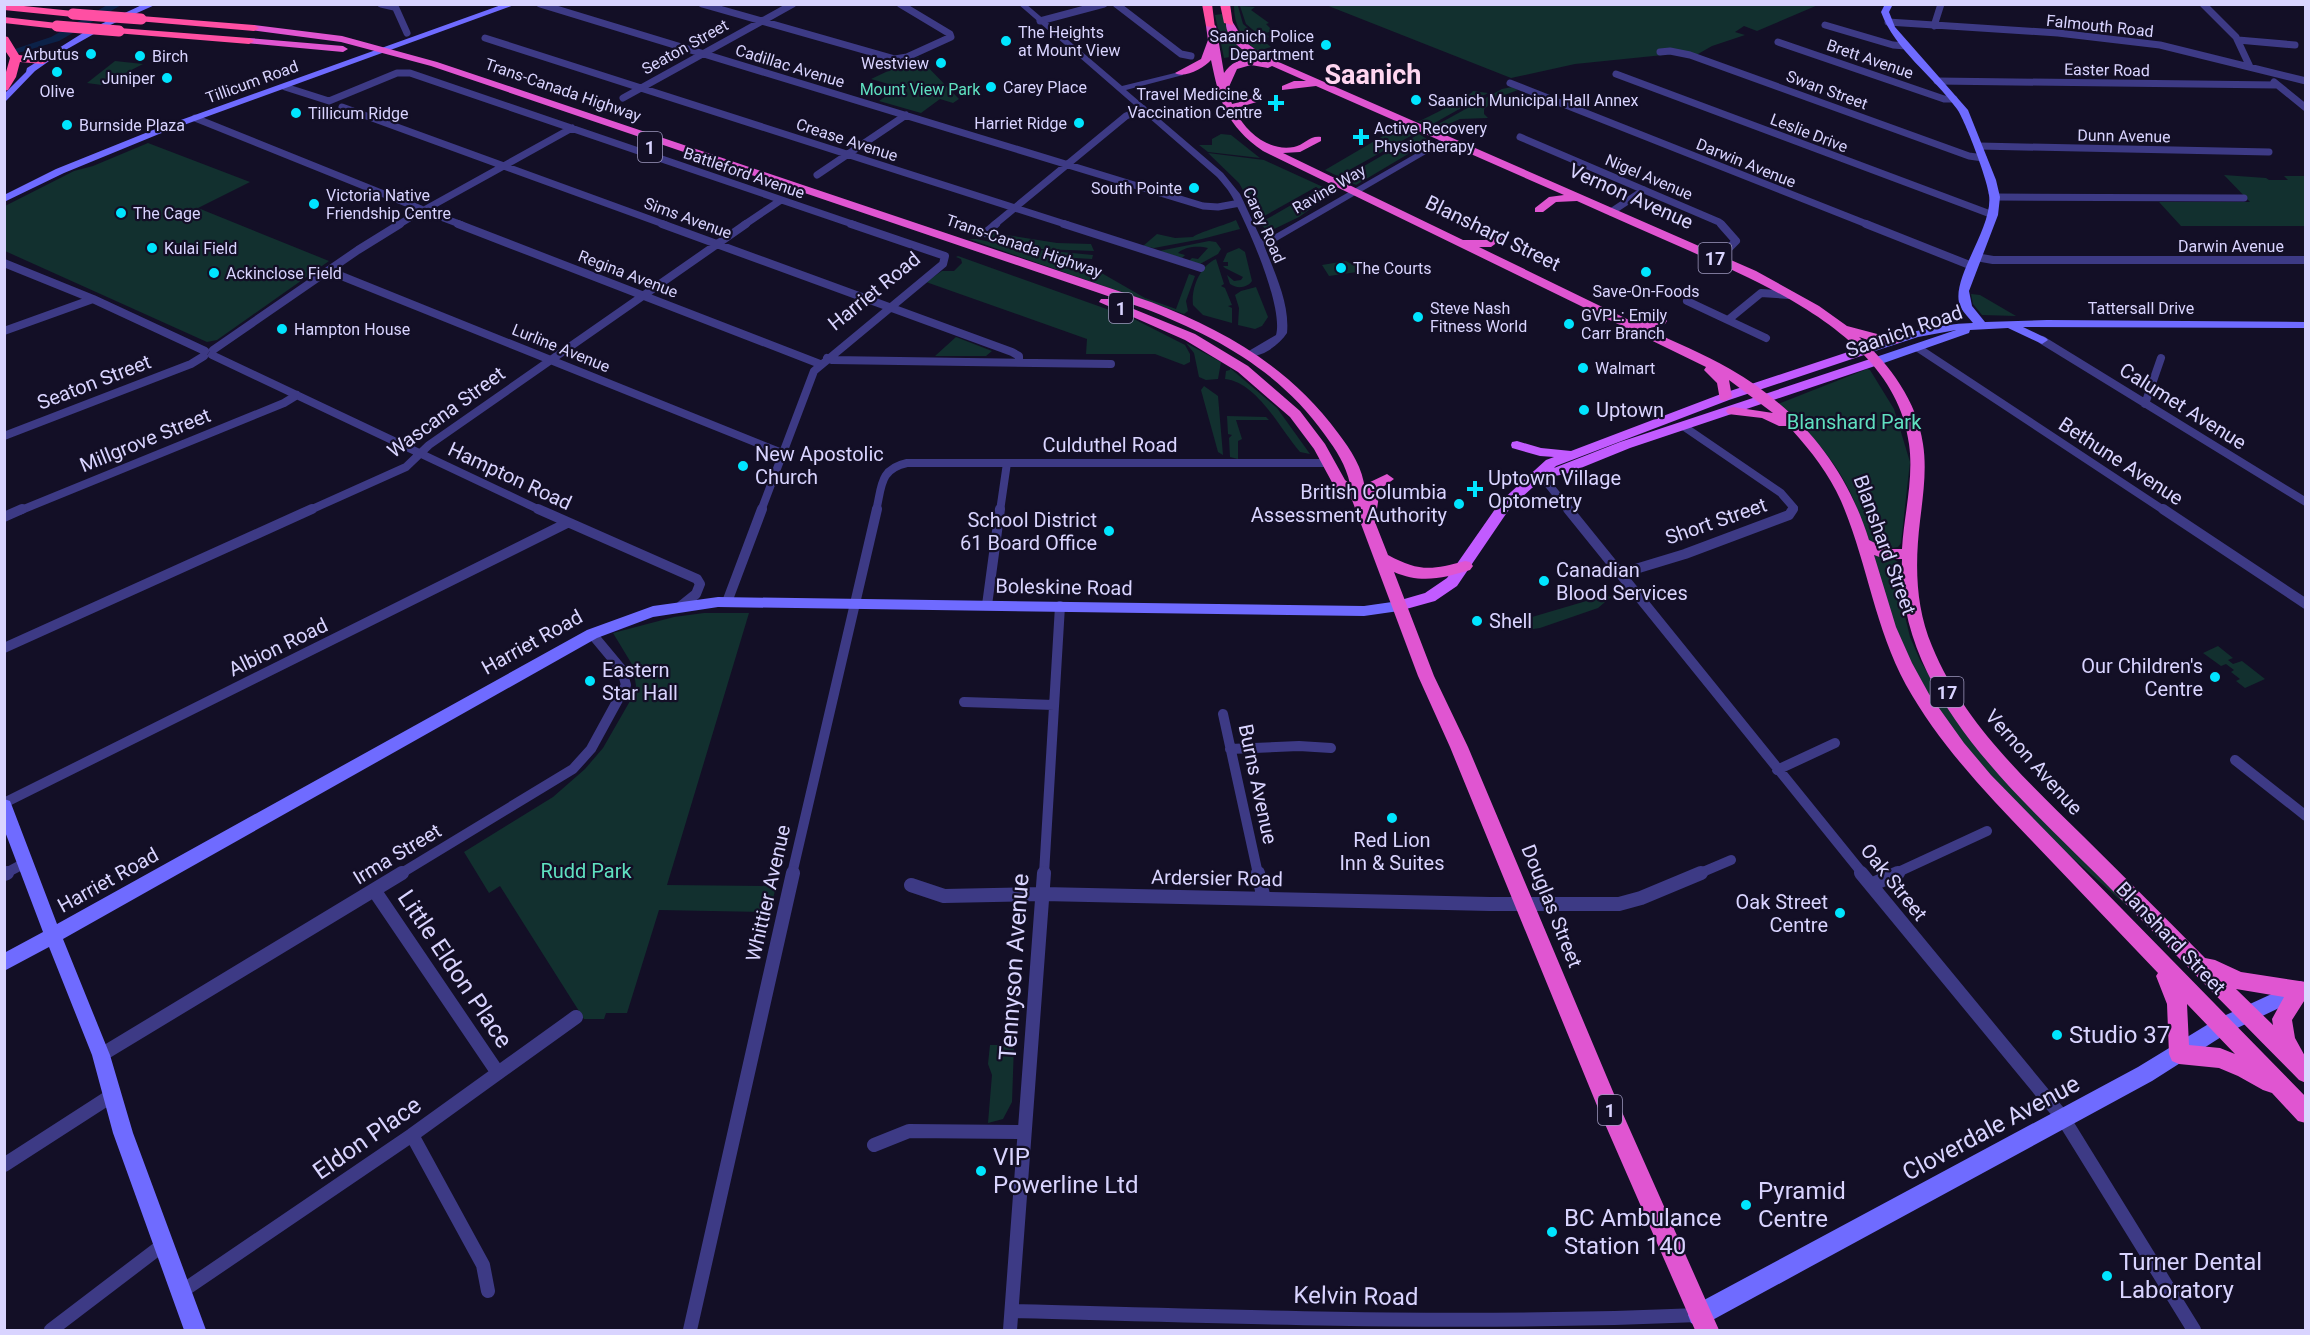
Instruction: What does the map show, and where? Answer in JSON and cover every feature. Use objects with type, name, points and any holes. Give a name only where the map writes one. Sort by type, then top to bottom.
[{"type":"highway","points":[[1180,73],[1206,62],[1209,57],[1211,26],[1207,4]]},
{"type":"highway","name":"17","points":[[1225,4],[1229,23]]},
{"type":"highway","name":"Trans-Canada Highway","points":[[4,7],[326,35],[386,50],[1154,307],[1227,340]]},
{"type":"highway","name":"Trans-Canada Highway","points":[[4,20],[329,47],[370,55],[503,96],[1040,279],[1124,309],[1190,337]]},
{"type":"highway","name":"Vernon Avenue","points":[[1229,23],[1236,38],[1255,54],[1286,70],[1379,114],[1441,137],[1718,259],[1793,295],[1838,326],[1872,356],[1902,398],[1916,440],[1917,480],[1908,554],[1909,594],[1913,617],[1928,656],[1961,715],[2004,766],[2247,1013]]},
{"type":"highway","name":"Blanshard Street","points":[[1211,26],[1213,48],[1229,112],[1239,127],[1267,149],[1477,252],[1491,266],[1539,290],[1544,300],[1559,297],[1577,300],[1734,376],[1800,431],[1817,450],[1839,484],[1862,543],[1895,645],[1932,714],[1985,780],[2306,1113]]},
{"type":"highway","points":[[4,39],[15,58],[11,77],[4,89]]},
{"type":"highway","points":[[15,58],[43,61]]},
{"type":"highway","points":[[1180,73],[1203,73],[1222,85],[1232,66],[1239,63],[1260,63],[1286,70]]},
{"type":"highway","points":[[1286,88],[1300,83],[1319,84]]},
{"type":"highway","points":[[1229,112],[1237,105],[1255,101]]},
{"type":"highway","points":[[1267,149],[1296,150],[1317,139]]},
{"type":"highway","points":[[1539,210],[1553,199],[1579,198]]},
{"type":"highway","points":[[1458,243],[1487,244],[1502,234]]},
{"type":"highway","points":[[1718,259],[1724,272],[1720,276]]},
{"type":"highway","points":[[1625,323],[1648,325],[1661,321]]},
{"type":"highway","points":[[1838,326],[1863,335],[1897,340]]},
{"type":"highway","name":"Douglas Street","points":[[1190,337],[1236,364],[1284,403],[1306,427],[1330,463],[1339,483],[1358,497]]},
{"type":"highway","name":"Douglas Street","points":[[1227,340],[1251,354],[1290,385],[1319,416],[1359,480],[1358,497],[1426,676],[1459,747],[1606,1101],[1703,1323]]},
{"type":"highway","points":[[1691,354],[1722,378],[1726,385],[1725,398]]},
{"type":"highway","points":[[1733,411],[1765,414],[1800,431]]},
{"type":"highway","points":[[1368,523],[1372,488],[1387,479]]},
{"type":"highway","points":[[1862,543],[1885,554],[1908,554]]},
{"type":"highway","points":[[1382,560],[1416,576],[1430,576],[1465,566]]},
{"type":"highway","points":[[2182,949],[2224,976],[2253,984],[2303,988],[2282,1019],[2285,1041],[2304,1071]]},
{"type":"highway","points":[[2154,956],[2176,993],[2179,1015],[2179,1054],[2220,1058],[2245,1069],[2286,1093]]},
{"type":"highway","name":"17","points":[[2247,1013],[2304,1071]]},
{"type":"main road","name":"Tillicum Road","points":[[4,199],[85,160],[513,4]]},
{"type":"main road","points":[[1888,22],[1885,12],[1889,4]]},
{"type":"main road","points":[[4,89],[25,72],[91,33],[150,5]]},
{"type":"main road","name":"Saanich Road","points":[[1888,22],[1963,111],[1979,146],[1995,197],[1992,215],[1963,295],[1966,307],[1979,326]]},
{"type":"main road","points":[[4,100],[30,70]]},
{"type":"main road","points":[[1950,327],[1962,315],[1956,294],[1965,285]]},
{"type":"main road","points":[[2042,340],[2039,331],[2048,323]]},
{"type":"main road","name":"Tattersall Drive","points":[[1979,326],[2048,323],[2306,325]]},
{"type":"main road","points":[[1996,325],[2022,330],[2042,340]]},
{"type":"main road","name":"Saanich Road","points":[[1540,474],[1561,471],[1621,446],[1765,400],[1872,356],[1897,340],[1950,327],[1979,326]]},
{"type":"main road","name":"Saanich Road","points":[[1399,606],[1423,600],[1440,591],[1457,577],[1504,505],[1551,464],[1751,389],[1872,356],[1918,348],[1979,326]]},
{"type":"main road","points":[[1517,445],[1540,452],[1574,454]]},
{"type":"main road","name":"Boleskine Road","points":[[727,602],[1364,611],[1399,606]]},
{"type":"main road","name":"Harriet Road","points":[[4,963],[592,634],[637,616],[681,606],[727,602]]},
{"type":"main road","points":[[4,805],[101,1055],[111,1096],[195,1330]]},
{"type":"main road","name":"Cloverdale Avenue","points":[[1703,1323],[2179,1054],[2223,1026],[2303,988]]},
{"type":"street","points":[[381,4],[394,6],[407,33]]},
{"type":"street","name":"Cadillac Avenue","points":[[540,4],[1203,206],[1218,207],[1240,203]]},
{"type":"street","points":[[702,4],[888,58],[902,59],[951,37],[950,34],[900,4]]},
{"type":"street","name":"Seaton Street","points":[[623,98],[793,4]]},
{"type":"street","name":"Carey Road","points":[[1021,4],[1220,175],[1240,203],[1276,291],[1284,321],[1278,338],[1251,354]]},
{"type":"street","points":[[1040,21],[1104,4]]},
{"type":"street","points":[[1116,4],[1181,54],[1191,56]]},
{"type":"street","points":[[1934,26],[1941,4]]},
{"type":"street","points":[[2203,4],[2238,40],[2250,67]]},
{"type":"street","name":"Falmouth Road","points":[[1888,22],[2010,30],[2141,43],[2198,53],[2306,81]]},
{"type":"street","points":[[1825,25],[1893,45],[1906,46]]},
{"type":"street","name":"Crease Avenue","points":[[485,38],[1201,268]]},
{"type":"street","points":[[2238,40],[2295,45]]},
{"type":"street","name":"Brett Avenue","points":[[1778,42],[1944,99],[1954,99]]},
{"type":"street","name":"Swan Street","points":[[1660,52],[1670,51],[1690,55],[1958,152],[1983,158]]},
{"type":"street","name":"Battleford Avenue","points":[[285,87],[329,101],[397,73],[410,73],[941,255],[946,259]]},
{"type":"street","points":[[1121,89],[1180,73]]},
{"type":"street","name":"Leslie Drive","points":[[1616,74],[1992,215]]},
{"type":"street","points":[[2276,74],[2272,80],[2306,108]]},
{"type":"street","name":"Easter Road","points":[[1937,81],[2277,85]]},
{"type":"street","name":"Darwin Avenue","points":[[1510,83],[1974,262],[1993,260],[2306,260]]},
{"type":"street","name":"Sims Avenue","points":[[342,107],[1012,352],[1019,356],[1019,361]]},
{"type":"street","points":[[985,233],[1126,116],[1143,109]]},
{"type":"street","points":[[817,175],[906,115]]},
{"type":"street","name":"Regina Avenue","points":[[195,118],[422,211],[641,296],[823,361],[1019,361],[1111,364]]},
{"type":"street","points":[[329,271],[422,211],[572,128]]},
{"type":"street","name":"Ravine Way","points":[[1256,241],[1270,241],[1441,137]]},
{"type":"street","name":"Nigel Avenue","points":[[1520,137],[1722,225],[1736,243],[1718,259]]},
{"type":"street","name":"Dunn Avenue","points":[[1979,146],[2269,152]]},
{"type":"street","points":[[1611,212],[1644,190]]},
{"type":"street","points":[[1995,197],[2244,198]]},
{"type":"street","name":"Wascana Street","points":[[4,648],[406,467],[437,439],[781,200]]},
{"type":"street","name":"Harriet Road","points":[[727,602],[810,379],[823,361],[943,264],[946,259]]},
{"type":"street","name":"Hampton Road","points":[[4,263],[93,299],[206,355],[297,395],[567,523],[697,579],[700,584],[696,594],[681,606]]},
{"type":"street","points":[[4,272],[17,268]]},
{"type":"street","name":"Seaton Street","points":[[4,436],[206,355],[329,271]]},
{"type":"street","name":"Lurline Avenue","points":[[329,271],[782,453]]},
{"type":"street","points":[[1728,320],[1761,293],[1774,292],[1793,295]]},
{"type":"street","points":[[4,331],[93,299]]},
{"type":"street","points":[[1687,301],[1766,338]]},
{"type":"street","name":"Calumet Avenue","points":[[2042,340],[2306,502]]},
{"type":"street","name":"Bethune Avenue","points":[[1918,348],[2306,604]]},
{"type":"street","points":[[2145,404],[2161,358]]},
{"type":"street","name":"Millgrove Street","points":[[4,517],[284,403],[297,395]]},
{"type":"street","name":"Short Street","points":[[1619,574],[1685,554],[1789,515],[1794,508],[1781,493],[1683,426]]},
{"type":"street","name":"Culduthel Road","points":[[891,467],[907,463],[1330,463]]},
{"type":"street","points":[[987,605],[1007,463]]},
{"type":"street","name":"Whittier Avenue","points":[[690,1330],[853,603],[883,477],[891,467]]},
{"type":"street","name":"Oak Street","points":[[1540,474],[1777,770],[2063,1118],[2194,1330]]},
{"type":"street","name":"Albion Road","points":[[4,805],[567,523]]},
{"type":"street","name":"Tennyson Avenue","points":[[1010,1330],[1042,894],[1060,606]]},
{"type":"street","name":"Irma Street","points":[[101,1055],[573,769],[586,756],[626,685],[622,669],[592,634]]},
{"type":"street","points":[[964,702],[1054,705]]},
{"type":"street","name":"Burns Avenue","points":[[1223,714],[1264,899]]},
{"type":"street","points":[[1777,770],[1835,743]]},
{"type":"street","points":[[1230,749],[1299,746],[1331,748]]},
{"type":"street","points":[[2235,760],[2306,816]]},
{"type":"street","points":[[1871,885],[1987,831]]},
{"type":"street","name":"Ardersier Road","points":[[911,885],[944,897],[1042,894],[1619,904],[1641,898],[1731,861]]},
{"type":"street","points":[[4,874],[25,863]]},
{"type":"street","name":"Little Eldon Place","points":[[374,890],[498,1072]]},
{"type":"street","name":"Eldon Place","points":[[181,1293],[412,1135],[576,1017]]},
{"type":"street","points":[[4,1165],[111,1096]]},
{"type":"street","points":[[874,1145],[909,1131],[1024,1132]]},
{"type":"street","points":[[412,1135],[483,1265],[488,1291]]},
{"type":"street","points":[[51,1330],[164,1244]]},
{"type":"street","name":"Kelvin Road","points":[[1012,1311],[1703,1323]]},
{"type":"green space","points":[[1326,5],[1818,5],[1757,31],[1744,26],[1735,32],[1745,35],[1712,46],[1698,54],[1673,54],[1575,64],[1511,78]]},
{"type":"green space","points":[[1234,6],[1238,6],[1243,24],[1271,47],[1258,51],[1248,42],[1237,26]]},
{"type":"green space","points":[[1240,6],[1255,7],[1251,10],[1269,23],[1266,24],[1273,31],[1266,33],[1269,37],[1264,39],[1246,24]]},
{"type":"green space","points":[[1222,14],[1230,36],[1249,54],[1224,58],[1215,15]]},
{"type":"green space","name":"Mount View Park","points":[[918,57],[959,99],[953,103],[940,99],[921,113],[879,101],[899,87],[871,79]]},
{"type":"green space","points":[[115,61],[143,64],[102,85],[87,83]]},
{"type":"green space","points":[[1512,87],[1518,90],[1491,100],[1493,102],[1484,109],[1484,114],[1488,118],[1460,119],[1437,129],[1433,127],[1502,89]]},
{"type":"green space","points":[[1473,91],[1488,93],[1429,126],[1414,120],[1420,121]]},
{"type":"green space","points":[[1400,126],[1416,133],[1342,174],[1347,176],[1419,134],[1430,141],[1356,185],[1325,170]]},
{"type":"green space","points":[[1221,134],[1231,135],[1260,158],[1208,152],[1199,145],[1212,145],[1212,139]]},
{"type":"green space","points":[[148,143],[250,182],[198,208],[329,261],[217,340],[207,342],[5,251],[5,206],[74,171],[93,166]]},
{"type":"green space","points":[[1208,153],[1264,160],[1334,192],[1299,217],[1268,232],[1260,223],[1319,189],[1316,187],[1259,219],[1239,183]]},
{"type":"green space","points":[[2224,175],[2269,180],[2288,180],[2284,176],[2305,176],[2305,226],[2181,226],[2159,202],[2250,202]]},
{"type":"green space","points":[[1236,220],[1240,229],[1154,248],[1143,246],[1157,234],[1175,238],[1193,237]]},
{"type":"green space","points":[[987,232],[1057,243],[1091,244],[1094,251],[1041,249],[979,236]]},
{"type":"green space","points":[[969,239],[1019,248],[1093,255],[1092,259],[1075,258],[1073,261],[1098,271],[1145,298],[1176,309],[1189,274],[1195,276],[1186,301],[1188,311],[1184,314]]},
{"type":"green space","points":[[1209,241],[1216,242],[1221,249],[1218,254],[1200,264],[1189,261],[1192,258],[1198,259],[1208,248],[1185,249],[1178,253],[1185,255],[1182,258],[1159,251]]},
{"type":"green space","points":[[1239,248],[1245,252],[1252,281],[1242,287],[1236,287],[1230,284],[1227,275],[1234,281],[1241,280],[1243,277],[1225,268],[1223,266],[1228,266],[1228,262],[1223,262],[1227,253]]},
{"type":"green space","points":[[956,257],[1132,318],[1185,345],[1190,354],[1190,362],[1184,365],[1155,354],[1086,354],[1087,339],[926,282],[942,271],[954,271],[962,263],[961,259]]},
{"type":"green space","points":[[1216,259],[1224,284],[1221,286],[1225,288],[1232,305],[1228,306],[1232,308],[1232,323],[1203,315],[1193,305],[1195,285],[1201,272]]},
{"type":"green space","name":"The Courts","points":[[1346,261],[1364,271],[1329,276],[1322,265]]},
{"type":"green space","points":[[1256,287],[1268,317],[1262,326],[1255,329],[1238,325],[1239,308],[1235,295]]},
{"type":"green space","points":[[1971,294],[1980,295],[2016,316],[1982,315],[1973,304]]},
{"type":"green space","points":[[956,337],[992,351],[986,356],[935,356]]},
{"type":"green space","points":[[1186,343],[1221,362],[1218,379],[1206,380],[1199,377],[1194,353]]},
{"type":"green space","points":[[1230,368],[1277,408],[1310,454],[1300,452],[1258,397],[1237,382],[1225,379],[1226,371]]},
{"type":"green space","name":"Blanshard Park","points":[[1867,369],[1870,370],[1894,409],[1910,462],[1901,543],[1898,547],[1887,549],[1870,542],[1852,496],[1835,465],[1808,433],[1778,404]]},
{"type":"green space","points":[[1204,386],[1218,396],[1223,455],[1218,452],[1201,390]]},
{"type":"green space","points":[[1227,416],[1266,417],[1269,420],[1236,420],[1242,439],[1238,441],[1238,459],[1230,457],[1229,438],[1232,435],[1228,434]]},
{"type":"green space","points":[[1872,555],[1898,562],[1897,583],[1910,637],[1920,660],[1947,706],[2128,904],[2126,905],[2051,839],[1971,754],[1920,683],[1897,634]]},
{"type":"green space","points":[[1597,592],[1611,597],[1598,608],[1540,628],[1533,629],[1527,625],[1527,619],[1532,617],[1600,597]]},
{"type":"green space","name":"Rudd Park","points":[[704,613],[749,613],[667,885],[776,886],[770,912],[659,910],[627,1013],[606,1013],[604,1019],[584,1019],[500,886],[489,893],[464,852],[553,797],[585,769],[603,748],[636,686],[633,666],[613,633],[674,617]]},
{"type":"green space","points":[[2218,646],[2233,658],[2228,660],[2233,664],[2242,661],[2265,679],[2245,688],[2236,681],[2240,679],[2231,672],[2234,670],[2226,664],[2221,666],[2203,653]]},
{"type":"green space","points":[[990,1045],[1014,1045],[1012,1102],[1003,1119],[988,1123],[992,1075],[988,1064]]},
{"type":"waterway","points":[[18,50],[55,39],[118,4]]},
{"type":"place","name":"The Heights at Mount View","points":[[1006,41]]},
{"type":"place","name":"Saanich Police Department","points":[[1326,45]]},
{"type":"place","name":"Arbutus","points":[[91,54]]},
{"type":"place","name":"Birch","points":[[140,56]]},
{"type":"place","name":"Westview","points":[[941,63]]},
{"type":"place","name":"Olive","points":[[57,72]]},
{"type":"place","name":"Juniper","points":[[167,78]]},
{"type":"place","name":"Carey Place","points":[[991,87]]},
{"type":"place","name":"Saanich Municipal Hall Annex","points":[[1416,100]]},
{"type":"place","name":"Travel Medicine & Vaccination Centre","points":[[1276,103]]},
{"type":"place","name":"Tillicum Ridge","points":[[296,113]]},
{"type":"place","name":"Harriet Ridge","points":[[1079,123]]},
{"type":"place","name":"Burnside Plaza","points":[[67,125]]},
{"type":"place","name":"Active Recovery Physiotherapy","points":[[1361,137]]},
{"type":"place","name":"South Pointe","points":[[1194,188]]},
{"type":"place","name":"Victoria Native Friendship Centre","points":[[314,204]]},
{"type":"place","name":"The Cage","points":[[121,213]]},
{"type":"place","name":"Kulai Field","points":[[152,248]]},
{"type":"place","name":"The Courts","points":[[1341,268]]},
{"type":"place","name":"Save-On-Foods","points":[[1646,272]]},
{"type":"place","name":"Ackinclose Field","points":[[214,273]]},
{"type":"place","name":"Steve Nash Fitness World","points":[[1418,317]]},
{"type":"place","name":"GVPL: Emily Carr Branch","points":[[1569,324]]},
{"type":"place","name":"Hampton House","points":[[282,329]]},
{"type":"place","name":"Walmart","points":[[1583,368]]},
{"type":"place","name":"Uptown","points":[[1584,410]]},
{"type":"place","name":"New Apostolic Church","points":[[743,466]]},
{"type":"place","name":"Uptown Village Optometry","points":[[1475,489]]},
{"type":"place","name":"British Columbia Assessment Authority","points":[[1459,504]]},
{"type":"place","name":"School District 61 Board Office","points":[[1109,531]]},
{"type":"place","name":"Canadian Blood Services","points":[[1544,581]]},
{"type":"place","name":"Shell","points":[[1477,621]]},
{"type":"place","name":"Our Children's Centre","points":[[2215,677]]},
{"type":"place","name":"Eastern Star Hall","points":[[590,681]]},
{"type":"place","name":"Red Lion Inn & Suites","points":[[1392,818]]},
{"type":"place","name":"Oak Street Centre","points":[[1840,913]]},
{"type":"place","name":"Studio 37","points":[[2057,1035]]},
{"type":"place","name":"VIP Powerline Ltd","points":[[981,1171]]},
{"type":"place","name":"Pyramid Centre","points":[[1746,1205]]},
{"type":"place","name":"BC Ambulance Station 140","points":[[1552,1232]]},
{"type":"place","name":"Turner Dental Laboratory","points":[[2107,1276]]},
{"type":"district","name":"Saanich","points":[[1373,75]]}]
